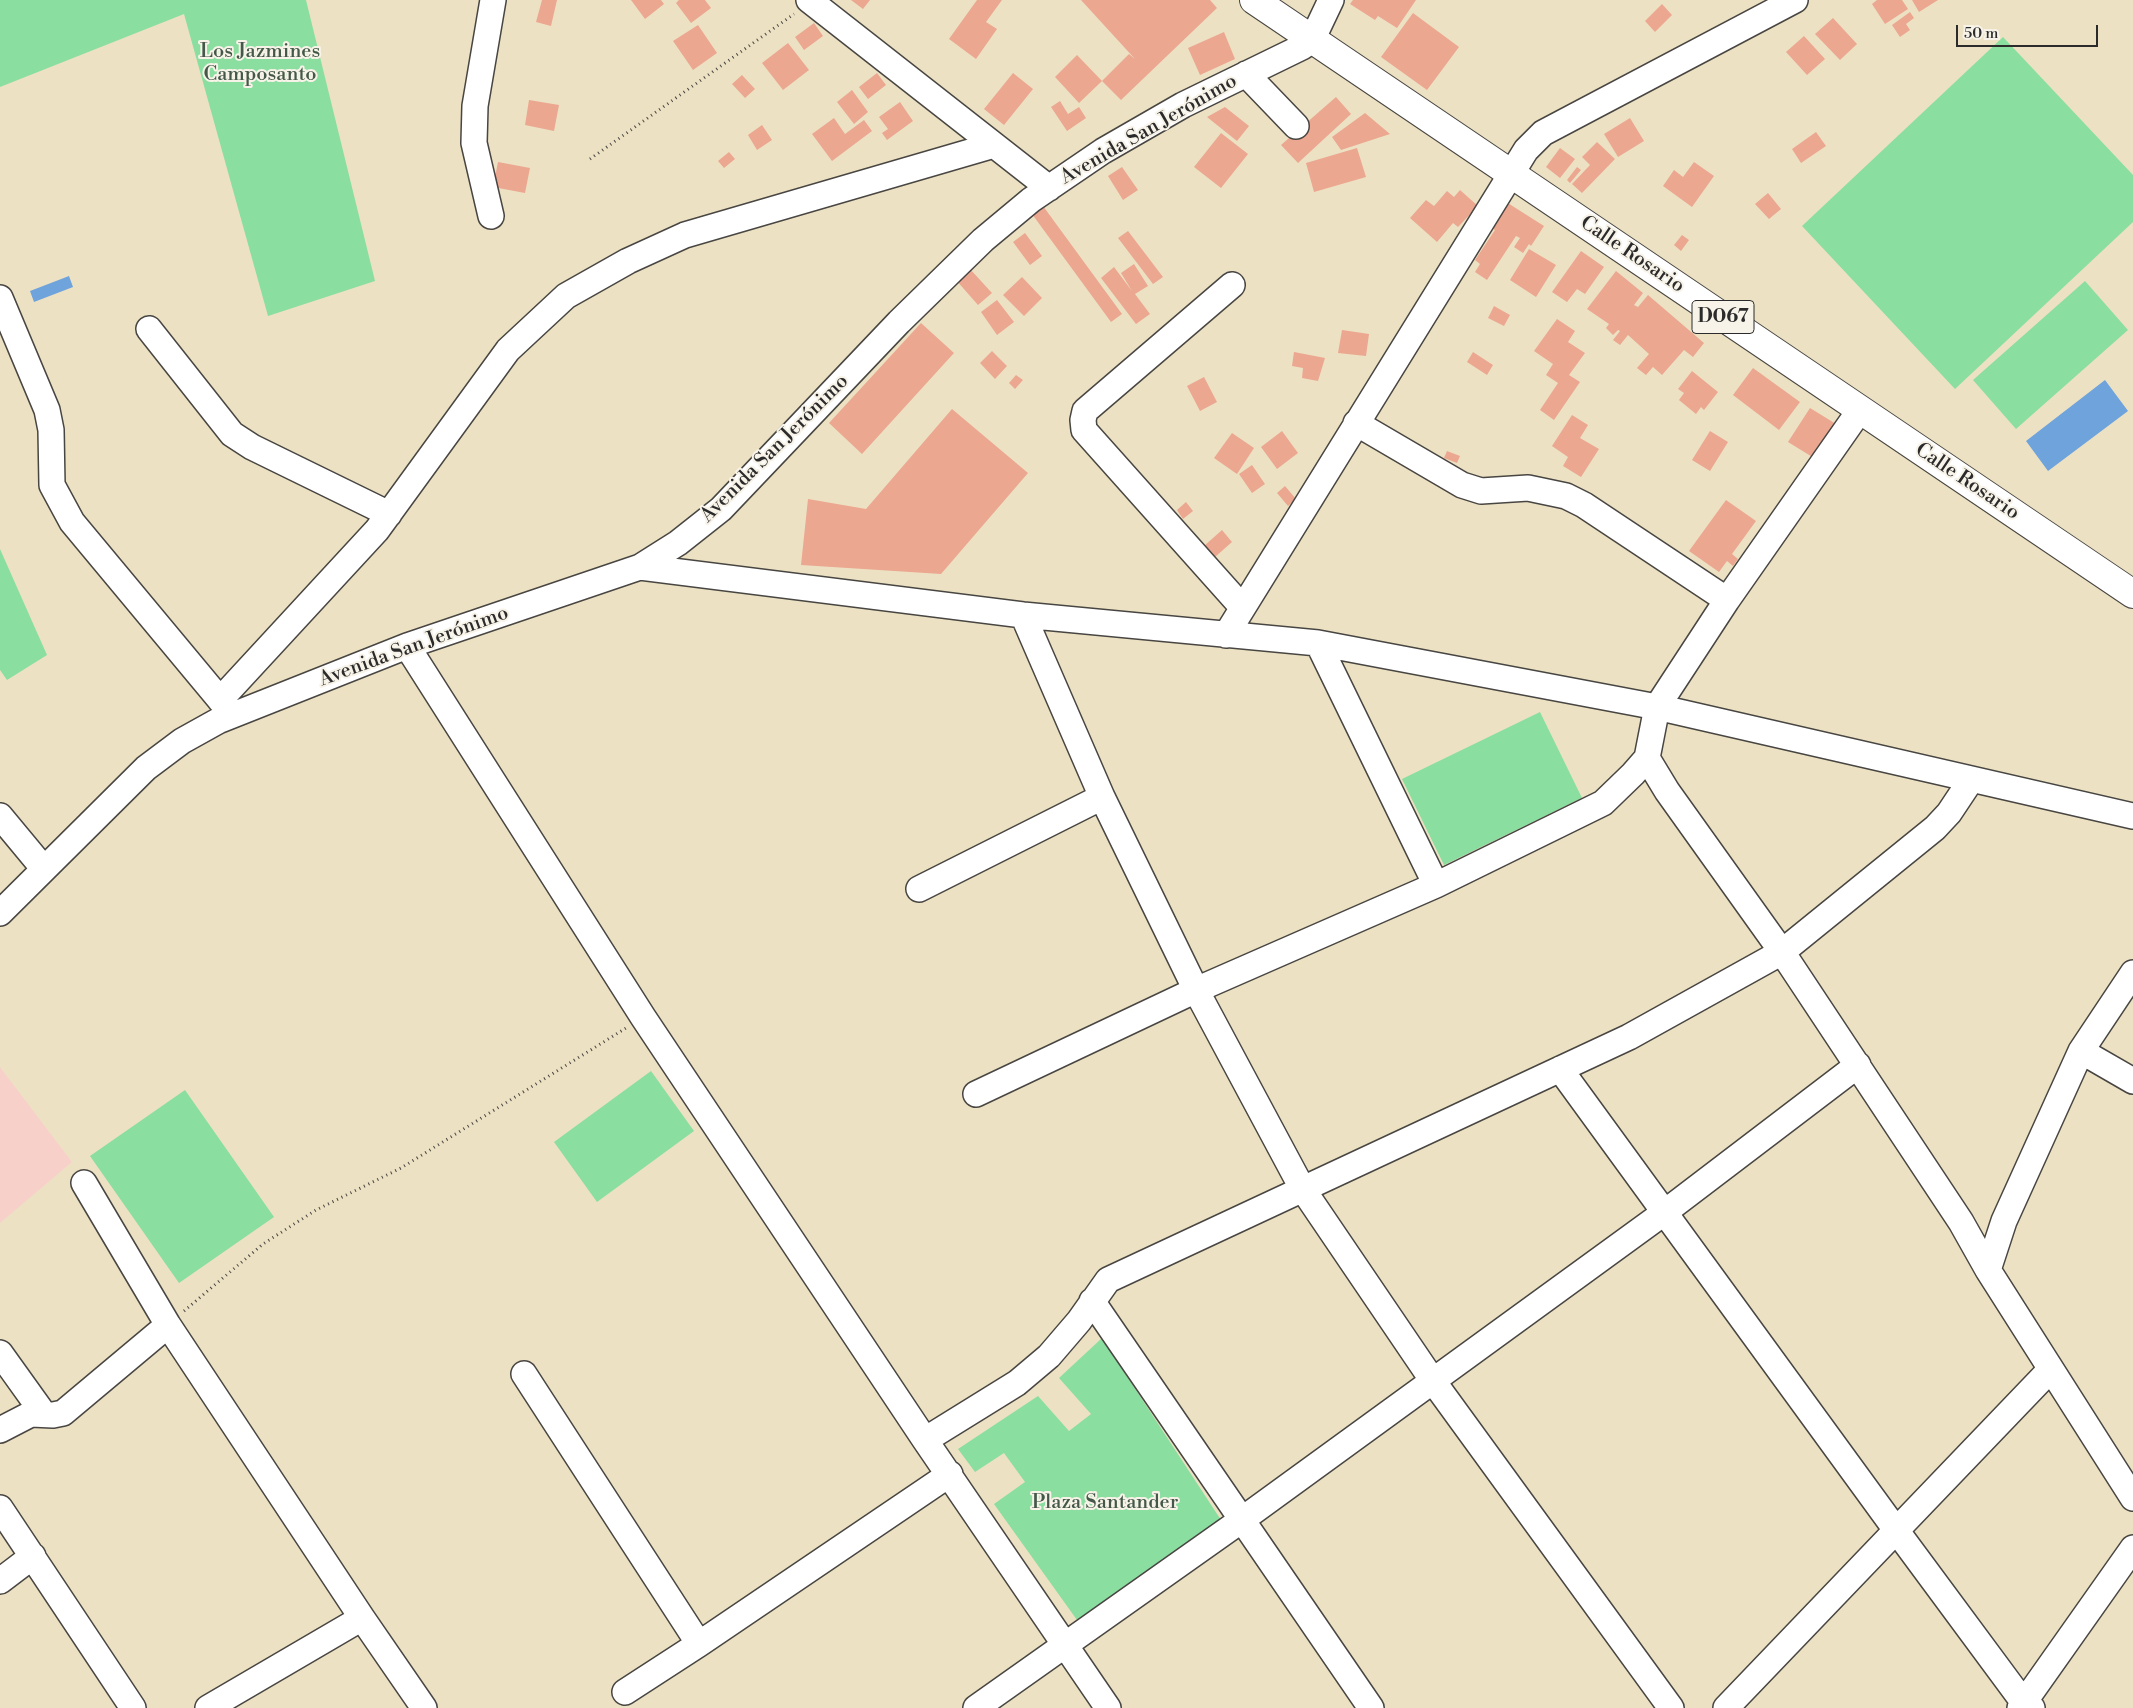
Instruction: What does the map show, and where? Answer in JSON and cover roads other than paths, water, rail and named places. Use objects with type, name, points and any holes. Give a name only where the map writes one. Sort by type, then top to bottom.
[{"type":"main road","name":"Calle Rosario","points":[[1254,0],[2133,594]]},
{"type":"street","points":[[491,216],[474,143],[475,106],[493,0]]},
{"type":"street","points":[[1312,40],[1331,0]]},
{"type":"street","points":[[810,1],[1049,188]]},
{"type":"street","points":[[1226,635],[1526,150],[1543,133],[1792,1]]},
{"type":"street","name":"Avenida San Jerónimo","points":[[0,913],[146,768],[227,708],[640,567],[678,543],[721,508],[899,322],[983,240],[1049,188],[1103,151],[1183,105],[1302,47],[1312,40]]},
{"type":"street","points":[[1246,74],[1296,126]]},
{"type":"street","points":[[0,298],[47,410],[51,430],[52,485],[72,522],[227,708],[378,530],[508,350],[566,296],[628,261],[685,235],[994,145]]},
{"type":"street","points":[[1232,285],[1085,411],[1083,420],[1084,430],[1242,607]]},
{"type":"street","points":[[149,329],[232,434],[252,447],[389,514]]},
{"type":"street","points":[[976,1094],[1196,990],[1436,885],[1603,803],[1647,758],[1657,707],[1727,600],[1860,410]]},
{"type":"street","points":[[1356,423],[1462,485],[1481,491],[1528,488],[1566,496],[1584,505],[1727,600]]},
{"type":"street","points":[[640,567],[1023,615],[1318,643],[1657,707],[2133,816]]},
{"type":"street","points":[[1023,615],[1102,797],[1196,990],[1302,1188],[1433,1381],[1671,1708]]},
{"type":"street","points":[[1318,643],[1436,885]]},
{"type":"street","points":[[408,646],[643,1017],[925,1440],[1108,1708]]},
{"type":"street","points":[[1647,758],[1667,790],[1782,952],[1965,1228],[1988,1270],[2133,1498]]},
{"type":"street","points":[[925,1440],[1017,1382],[1049,1356],[1079,1321],[1108,1280],[1629,1037],[1782,952],[1935,828],[1950,813],[1971,780]]},
{"type":"street","points":[[919,889],[1102,797]]},
{"type":"street","points":[[0,816],[44,869]]},
{"type":"street","points":[[1988,1270],[2004,1221],[2081,1051],[2133,973]]},
{"type":"street","points":[[2081,1051],[2133,1081]]},
{"type":"street","points":[[976,1708],[1433,1381],[1665,1212],[1858,1066]]},
{"type":"street","points":[[1560,1069],[2025,1706],[2133,1548]]},
{"type":"street","points":[[84,1183],[168,1325],[362,1618],[424,1708]]},
{"type":"street","points":[[1965,1228],[1992,1232],[2004,1221]]},
{"type":"street","points":[[1092,1301],[1371,1708]]},
{"type":"street","points":[[0,1430],[31,1414],[43,1413],[53,1415],[63,1413],[73,1407],[168,1325]]},
{"type":"street","points":[[0,1353],[43,1413]]},
{"type":"street","points":[[1726,1708],[2051,1369]]},
{"type":"street","points":[[524,1374],[699,1644]]},
{"type":"street","points":[[624,1692],[699,1644],[950,1474]]},
{"type":"street","points":[[0,1508],[134,1708]]},
{"type":"street","points":[[0,1581],[33,1556]]},
{"type":"street","points":[[208,1708],[362,1618]]},
{"type":"water","points":[[69,276],[73,287],[34,302],[30,291]]},
{"type":"water","points":[[2105,380],[2128,411],[2048,471],[2026,441]]},
{"type":"park label","name":"Los Jazmines Camposanto","points":[[260,64]]},
{"type":"park label","name":"Plaza Santander","points":[[1105,1503]]}]
